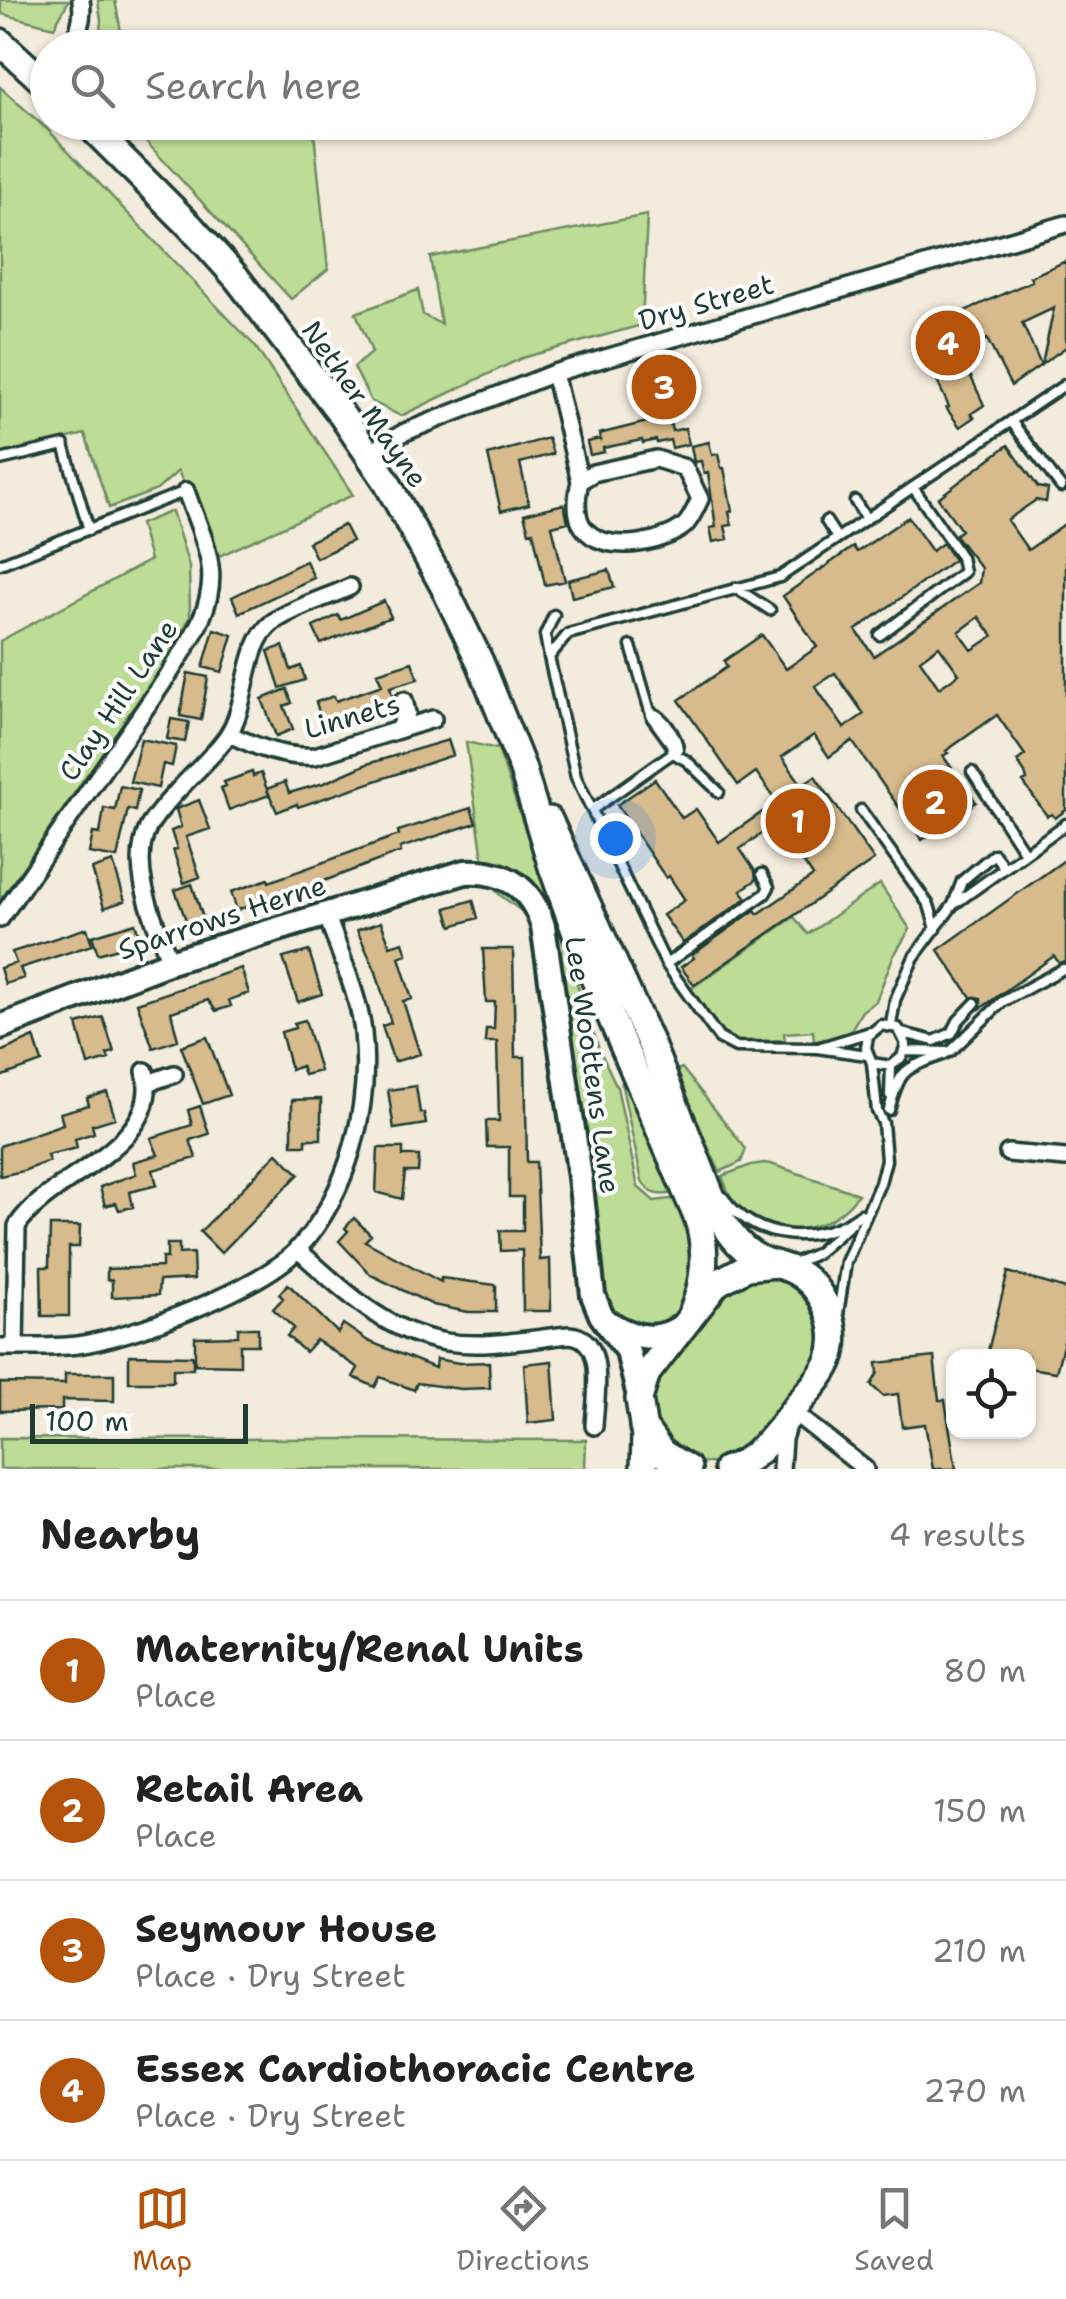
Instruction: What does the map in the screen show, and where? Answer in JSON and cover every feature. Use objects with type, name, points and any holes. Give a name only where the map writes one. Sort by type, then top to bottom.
[{"type":"main road","points":[[0,42],[30,67]]},
{"type":"main road","name":"Nether Mayne","points":[[104,140],[189,224],[236,278],[368,453],[444,587],[480,662],[522,767],[582,950],[702,1230],[704,1270],[688,1320]]},
{"type":"main road","name":"Nether Mayne","points":[[522,767],[569,859],[729,1231],[753,1256],[796,1272],[820,1294],[833,1327],[834,1343]]},
{"type":"main road","name":"Nether Mayne","points":[[639,1399],[647,1373],[709,1292],[731,1274],[775,1264]]},
{"type":"main road","points":[[726,1469],[752,1457],[792,1411],[826,1369],[834,1343]]},
{"type":"main road","points":[[639,1399],[644,1469]]},
{"type":"main road","points":[[643,1428],[662,1454],[688,1469]]},
{"type":"street","points":[[79,30],[81,0]]},
{"type":"street","name":"Dry Street","points":[[368,453],[405,432],[554,372],[1066,224]]},
{"type":"street","points":[[554,372],[580,481],[576,500],[583,527],[604,543],[646,543],[685,525],[700,499],[685,468],[656,459],[593,473],[580,481]]},
{"type":"street","name":"Clay Hill Lane","points":[[0,919],[169,674],[204,612],[211,568],[186,492]]},
{"type":"street","points":[[170,962],[151,910],[141,866],[147,831],[162,808],[228,734],[242,704],[256,644],[264,632],[274,622],[350,587]]},
{"type":"street","points":[[398,730],[407,713],[404,700]]},
{"type":"street","name":"Linnets","points":[[228,734],[264,750],[299,757],[326,753],[434,719]]},
{"type":"street","name":"Sparrows Herne","points":[[0,1027],[170,962],[465,872]]},
{"type":"street","name":"Lee Woottens Lane","points":[[465,872],[509,878],[531,898],[543,926],[573,1123],[593,1295],[601,1315],[628,1352],[639,1399]]},
{"type":"street","points":[[174,1074],[147,1077],[140,1116],[124,1136],[68,1184],[27,1211],[18,1226],[7,1347],[78,1345],[154,1325],[236,1290],[298,1250],[331,1201],[354,1139],[361,1106],[363,1030],[327,916]]},
{"type":"street","points":[[1008,1152],[1066,1158]]},
{"type":"street","points":[[298,1250],[372,1314],[420,1336],[472,1344],[569,1334],[584,1339],[595,1358],[594,1426]]},
{"type":"street","points":[[601,1315],[622,1330],[642,1337],[662,1336],[688,1320]]},
{"type":"street","points":[[781,1469],[783,1439],[792,1411],[865,1469]]},
{"type":"lane","points":[[549,657],[568,634],[780,577],[1066,384]]},
{"type":"lane","points":[[1011,420],[1061,488]]},
{"type":"lane","points":[[0,460],[64,444],[89,530]]},
{"type":"lane","points":[[880,635],[964,572],[961,557],[913,487]]},
{"type":"lane","points":[[0,564],[186,492]]},
{"type":"lane","points":[[854,501],[866,519]]},
{"type":"lane","points":[[826,522],[837,538]]},
{"type":"lane","points":[[736,588],[770,610]]},
{"type":"lane","points":[[554,615],[545,635],[576,778],[666,964],[720,1038],[736,1047],[817,1048],[891,1066]]},
{"type":"lane","points":[[632,646],[652,718],[671,744],[672,753]]},
{"type":"lane","points":[[592,810],[672,753]]},
{"type":"lane","points":[[672,753],[687,761],[719,792]]},
{"type":"lane","points":[[972,772],[1025,853]]},
{"type":"lane","points":[[861,810],[929,905],[936,929]]},
{"type":"lane","points":[[954,904],[1066,824]]},
{"type":"lane","points":[[890,1024],[895,1000],[914,957],[954,904],[962,880],[994,854],[1004,867]]},
{"type":"lane","points":[[666,964],[765,894],[769,887],[762,874]]},
{"type":"lane","points":[[883,1123],[898,1077],[950,1052],[1002,1002],[1063,969]]},
{"type":"lane","points":[[817,1048],[890,1024],[902,1033],[934,1041],[952,1033],[975,1002]]},
{"type":"lane","points":[[834,1343],[846,1262],[876,1194],[886,1160],[883,1123],[877,1110],[866,1042],[871,1031]]},
{"type":"lane","points":[[902,1033],[906,1051]]},
{"type":"lane","points":[[889,1110],[891,1066],[906,1051],[950,1052]]},
{"type":"lane","points":[[686,1128],[725,1200],[742,1219],[756,1226],[788,1234],[821,1234],[861,1214]]},
{"type":"lane","points":[[775,1264],[794,1264],[816,1254],[861,1214],[876,1194]]},
{"type":"green space","points":[[0,0],[69,0],[54,27],[2,14]]},
{"type":"green space","points":[[98,0],[115,0],[121,30],[100,30]]},
{"type":"green space","points":[[0,87],[30,114],[30,140],[58,140],[255,346],[353,495],[217,557],[178,471],[157,490],[109,508],[85,434],[0,455]]},
{"type":"green space","points":[[145,140],[315,140],[328,269],[291,299]]},
{"type":"green space","points":[[647,215],[642,325],[522,358],[401,416],[371,401],[354,367],[372,352],[356,313],[418,290],[423,315],[441,324],[430,257]]},
{"type":"green space","points":[[172,511],[189,566],[190,617],[171,653],[0,901],[0,641],[150,560],[140,524]]},
{"type":"green space","points":[[466,742],[498,749],[599,1049],[617,1087],[638,1187],[654,1201],[679,1198],[685,1214],[692,1249],[690,1284],[684,1300],[661,1326],[628,1327],[603,1304],[560,952],[532,919],[486,880]]},
{"type":"green space","points":[[880,884],[910,929],[893,957],[876,1001],[862,1011],[842,1037],[814,1041],[813,1031],[784,1033],[785,1040],[735,1042],[716,1028],[689,990],[794,917],[808,934]]},
{"type":"green space","points":[[682,1068],[746,1149],[741,1162],[720,1172],[681,1091],[675,1071]]},
{"type":"green space","points":[[621,1082],[641,1110],[676,1192],[656,1194],[642,1181]]},
{"type":"green space","points":[[764,1163],[858,1194],[846,1208],[816,1225],[782,1229],[765,1225],[736,1205],[722,1176]]},
{"type":"green space","points":[[757,1273],[786,1278],[809,1294],[824,1329],[819,1358],[755,1441],[718,1464],[691,1461],[654,1430],[650,1391],[716,1296]]},
{"type":"green space","points":[[0,1438],[586,1440],[585,1469],[0,1469]]},
{"type":"building","points":[[1066,261],[1066,347],[1042,364],[1054,308],[1022,323],[1041,365],[1011,386],[987,339],[959,351],[984,405],[960,427],[946,408],[949,407],[916,335],[923,332],[920,325],[951,311],[954,316]]},
{"type":"building","points":[[682,370],[688,394],[646,403],[640,380]]},
{"type":"building","points":[[655,420],[656,425],[670,422],[672,431],[685,428],[689,444],[672,448],[670,440],[642,440],[603,448],[604,452],[590,455],[587,442],[601,442],[599,434]]},
{"type":"building","points":[[548,438],[553,454],[520,463],[529,504],[501,511],[488,455]]},
{"type":"building","points":[[709,442],[712,455],[718,454],[724,468],[732,511],[732,525],[725,526],[728,539],[713,542],[710,528],[716,527],[708,473],[704,474],[701,461],[694,462],[691,446]]},
{"type":"building","points":[[1008,445],[1038,487],[1048,489],[1046,502],[1036,500],[1007,520],[1028,550],[1066,523],[1066,810],[1055,818],[1052,814],[1047,816],[1023,782],[1027,780],[1025,773],[1017,761],[1025,755],[997,715],[943,756],[976,802],[922,840],[852,741],[829,757],[814,735],[782,757],[802,785],[815,776],[874,860],[694,985],[681,967],[694,958],[692,955],[755,910],[758,914],[813,876],[776,823],[740,849],[755,871],[756,880],[741,890],[747,898],[683,943],[663,915],[685,900],[617,805],[655,779],[682,818],[696,809],[719,842],[777,802],[756,772],[738,785],[679,700],[727,667],[724,661],[762,635],[786,669],[817,647],[783,596],[853,547],[857,552],[908,517],[932,551],[943,543],[954,560],[856,630],[874,656],[979,583],[981,568],[955,535],[961,530],[938,498]],"holes":[[[979,617],[993,636],[972,650],[959,632]],[[939,646],[959,674],[939,688],[920,660]],[[835,673],[864,714],[844,728],[815,686]]]},
{"type":"building","points":[[564,504],[568,522],[552,526],[565,581],[545,585],[533,531],[529,532],[524,514]]},
{"type":"building","points":[[344,525],[352,541],[316,558],[308,542]]},
{"type":"building","points":[[306,561],[314,578],[239,613],[232,597]]},
{"type":"building","points":[[609,570],[614,587],[572,597],[568,580]]},
{"type":"building","points":[[384,601],[391,617],[321,644],[313,627],[338,615],[341,620]]},
{"type":"building","points":[[214,629],[233,635],[222,672],[203,667]]},
{"type":"building","points":[[283,646],[291,670],[301,666],[305,680],[280,688],[268,651]]},
{"type":"building","points":[[412,662],[418,679],[390,687],[393,699],[322,722],[316,702],[334,696],[336,701],[382,685],[377,673]]},
{"type":"building","points":[[188,673],[208,677],[201,720],[180,716]]},
{"type":"building","points":[[287,689],[292,703],[284,706],[293,729],[276,736],[262,699]]},
{"type":"building","points":[[171,719],[189,722],[185,742],[167,739]]},
{"type":"building","points":[[141,739],[176,746],[172,766],[163,764],[158,788],[130,782]]},
{"type":"building","points":[[448,740],[453,755],[298,807],[297,804],[277,812],[267,789],[285,782],[289,793]]},
{"type":"building","points":[[252,772],[253,776],[261,773],[269,795],[229,810],[221,788],[226,786],[224,782]]},
{"type":"building","points":[[120,786],[139,790],[135,811],[128,809],[117,858],[89,853],[93,833],[100,834],[104,808],[115,810]]},
{"type":"building","points":[[199,800],[210,829],[186,837],[200,877],[184,883],[171,831],[181,827],[176,809]]},
{"type":"building","points":[[471,808],[476,823],[237,910],[231,892],[268,879],[269,882],[399,835],[398,831]]},
{"type":"building","points":[[1066,859],[1066,962],[1059,963],[1054,956],[980,1009],[981,998],[971,997],[938,950]]},
{"type":"building","points":[[113,862],[125,901],[104,908],[92,869]]},
{"type":"building","points":[[192,884],[203,918],[187,923],[175,890]]},
{"type":"building","points":[[473,900],[478,918],[452,926],[446,908]]},
{"type":"building","points":[[381,922],[390,946],[403,942],[407,954],[399,957],[412,999],[403,1001],[420,1054],[394,1062],[382,1026],[391,1023],[376,972],[357,930]]},
{"type":"building","points":[[135,923],[141,941],[98,954],[92,936]]},
{"type":"building","points":[[87,928],[92,945],[20,968],[24,978],[5,984],[0,968],[16,963],[12,952]]},
{"type":"building","points":[[483,949],[513,949],[515,1057],[525,1057],[527,1162],[536,1162],[540,1260],[550,1259],[551,1311],[523,1311],[522,1250],[501,1251],[500,1231],[523,1231],[523,1197],[509,1197],[509,1147],[487,1147],[486,1121],[499,1121],[497,1042],[485,1042],[486,1029],[494,1029],[495,1002],[486,1002]]},
{"type":"building","points":[[309,951],[322,994],[298,1002],[283,958]]},
{"type":"building","points":[[241,968],[249,993],[229,1000],[231,1006],[216,1011],[208,1000],[171,1012],[178,1040],[153,1048],[137,1003]]},
{"type":"building","points":[[103,1017],[114,1052],[107,1054],[109,1059],[88,1065],[77,1024]]},
{"type":"building","points":[[305,1020],[320,1071],[304,1075],[301,1066],[291,1070],[281,1032]]},
{"type":"building","points":[[34,1037],[42,1062],[0,1077],[0,1052]]},
{"type":"building","points":[[207,1037],[229,1095],[203,1104],[181,1046]]},
{"type":"building","points":[[416,1086],[420,1113],[424,1113],[426,1124],[394,1129],[388,1090]]},
{"type":"building","points":[[107,1092],[115,1118],[92,1125],[94,1133],[75,1139],[77,1148],[47,1155],[49,1161],[0,1176],[0,1146],[63,1124],[60,1113],[89,1105],[87,1098]]},
{"type":"building","points":[[321,1099],[321,1139],[306,1139],[306,1145],[292,1145],[292,1100]]},
{"type":"building","points":[[200,1106],[209,1134],[190,1140],[196,1158],[153,1170],[157,1185],[130,1192],[133,1207],[119,1210],[116,1203],[105,1206],[100,1187],[136,1174],[133,1162],[158,1155],[151,1138],[192,1125],[188,1110]]},
{"type":"building","points":[[378,1148],[403,1148],[403,1156],[419,1156],[418,1172],[405,1172],[402,1199],[376,1192]]},
{"type":"building","points":[[277,1153],[299,1174],[221,1253],[200,1232]]},
{"type":"building","points":[[354,1218],[371,1235],[365,1241],[441,1282],[441,1278],[496,1285],[496,1312],[468,1312],[433,1305],[371,1275],[339,1241]]},
{"type":"building","points":[[50,1226],[80,1226],[79,1247],[69,1247],[69,1316],[42,1316],[41,1267],[49,1267]]},
{"type":"building","points":[[167,1244],[179,1244],[179,1254],[193,1253],[194,1279],[159,1281],[158,1295],[112,1297],[107,1269],[162,1267]]},
{"type":"building","points":[[1008,1272],[1066,1289],[1066,1334],[1056,1372],[1036,1369],[1036,1349],[989,1349]]},
{"type":"building","points":[[288,1284],[338,1333],[343,1324],[368,1341],[435,1368],[436,1359],[489,1362],[490,1388],[417,1383],[414,1390],[380,1377],[375,1387],[353,1377],[358,1368],[316,1340],[305,1352],[287,1336],[294,1328],[273,1309]]},
{"type":"building","points":[[238,1328],[258,1328],[258,1345],[240,1345],[240,1365],[195,1364],[195,1337],[238,1336]]},
{"type":"building","points":[[129,1355],[193,1356],[193,1369],[173,1369],[173,1382],[129,1382]]},
{"type":"building","points":[[934,1357],[939,1400],[945,1400],[946,1406],[946,1439],[951,1439],[956,1469],[933,1469],[925,1424],[902,1427],[898,1394],[883,1396],[871,1385],[878,1373],[877,1363]]},
{"type":"building","points":[[552,1361],[556,1420],[528,1423],[524,1364]]},
{"type":"building","points":[[65,1374],[114,1374],[114,1401],[62,1400],[62,1410],[0,1411],[0,1383],[65,1384]]},
{"type":"place","name":"Essex Cardiothoracic Centre","points":[[948,343]]},
{"type":"place","name":"Seymour House","points":[[664,387]]},
{"type":"place","name":"Retail Area","points":[[935,802]]},
{"type":"place","name":"Maternity/Renal Units","points":[[798,821]]}]
